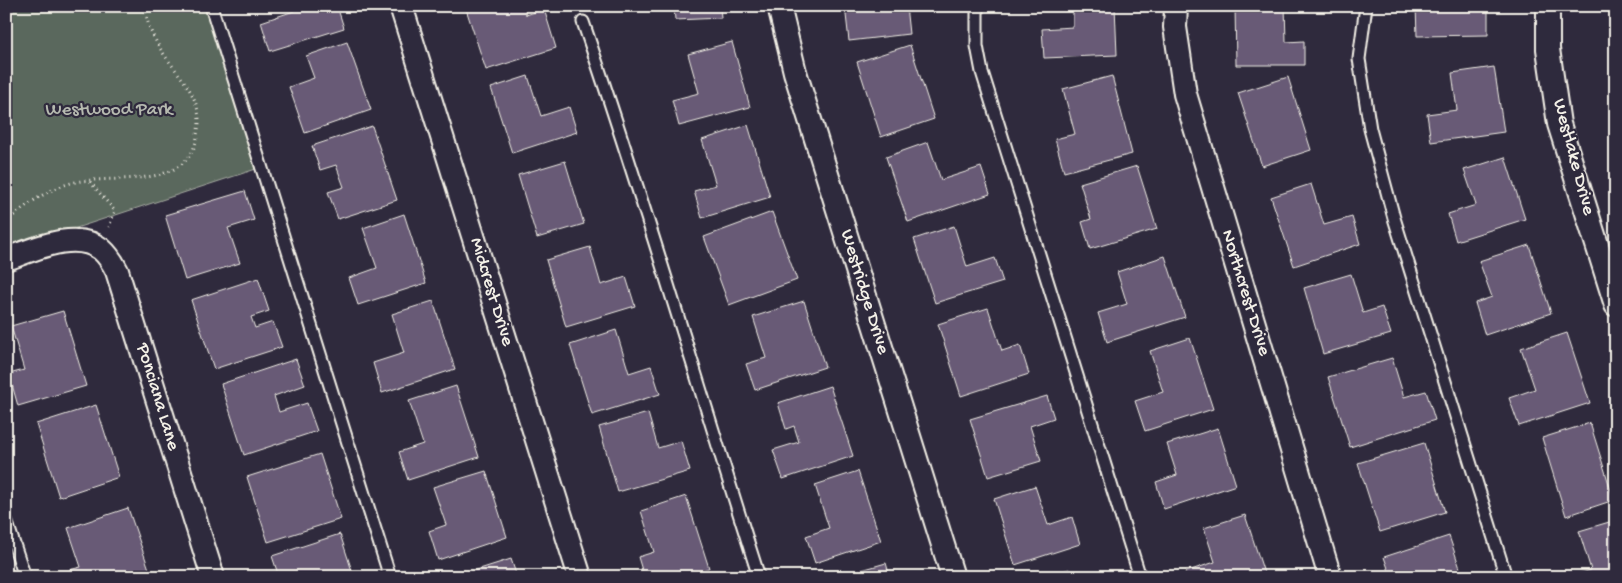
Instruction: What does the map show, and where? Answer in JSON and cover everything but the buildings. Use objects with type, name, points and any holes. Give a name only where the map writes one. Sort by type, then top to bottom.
[{"type":"street","name":"Midcrest Drive","points":[[401,6],[580,577]]},
{"type":"street","name":"Westridge Drive","points":[[779,6],[795,72],[953,577]]},
{"type":"street","name":"Northcrest Drive","points":[[1176,6],[1175,28],[1185,94],[1330,577]]},
{"type":"street","name":"Westlake Drive","points":[[1548,6],[1548,49],[1559,124],[1616,305]]},
{"type":"street","points":[[6,258],[74,240],[88,242],[101,249]]},
{"type":"street","name":"Ponciana Lane","points":[[101,249],[117,271],[213,577]]},
{"type":"lane","points":[[211,6],[390,577]]},
{"type":"lane","points":[[977,6],[977,46],[982,72],[1140,577]]},
{"type":"lane","points":[[1366,6],[1359,59],[1370,129],[1394,218],[1506,577]]},
{"type":"lane","points":[[583,22],[669,282],[759,577]]},
{"type":"lane","points":[[6,520],[25,577]]},
{"type":"path","points":[[6,222],[41,196],[73,182],[136,179],[158,175],[176,168],[188,158],[196,144],[199,122],[195,100],[155,39],[146,18],[145,6]]},
{"type":"path","points":[[89,181],[115,211],[101,249]]},
{"type":"green space","name":"Westwood Park","points":[[6,6],[208,6],[259,168],[6,251]]}]
